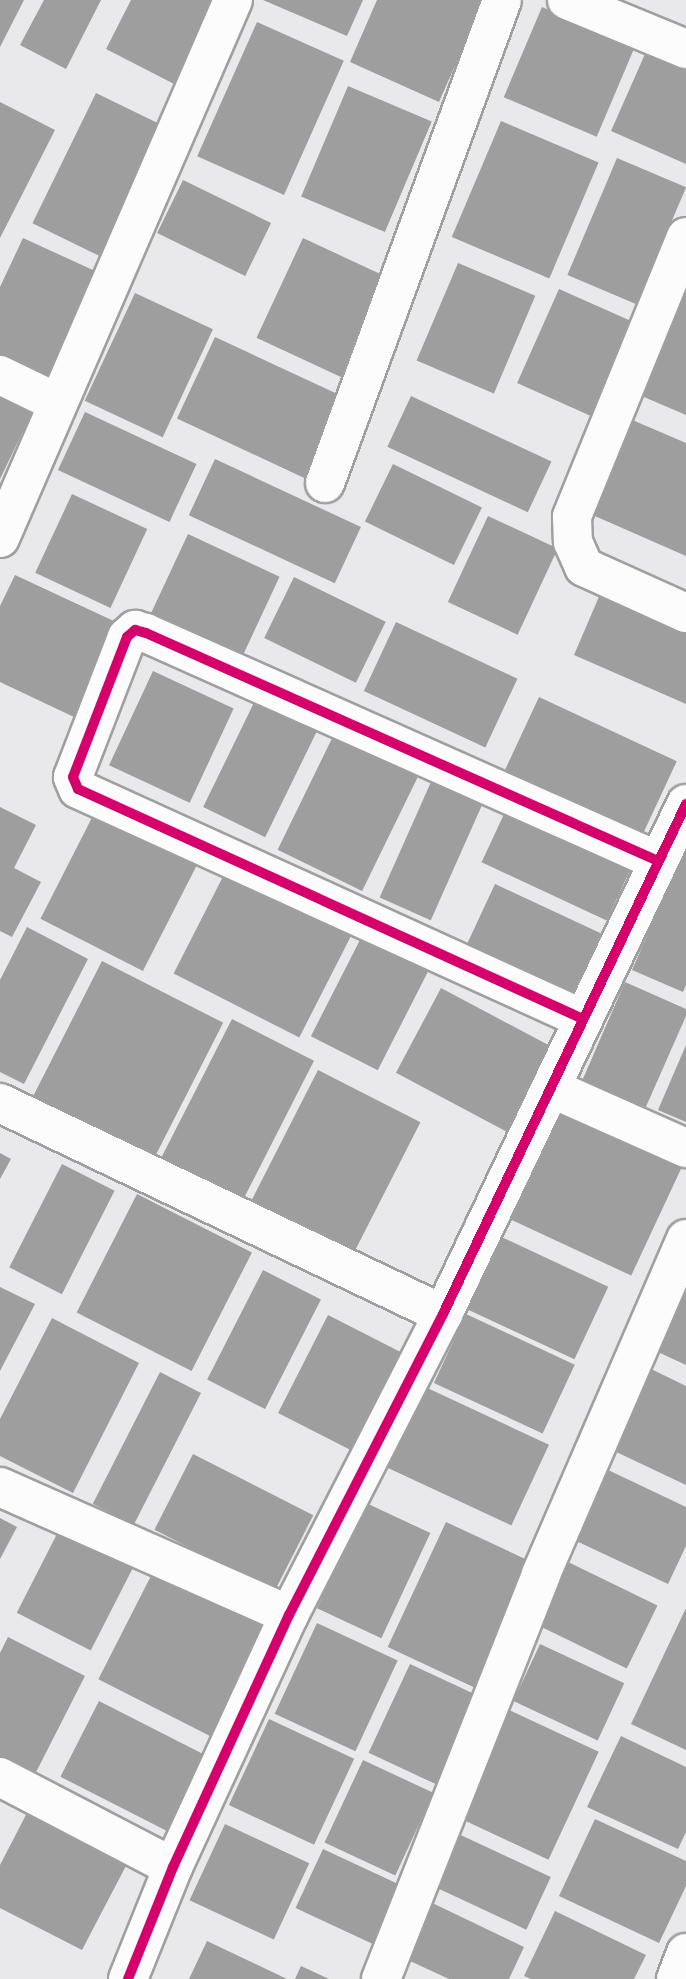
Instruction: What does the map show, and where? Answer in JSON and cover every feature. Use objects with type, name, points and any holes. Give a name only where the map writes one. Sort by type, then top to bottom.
[{"type":"street","points":[[0,538],[233,0]]},
{"type":"street","points":[[325,483],[502,0]]},
{"type":"street","points":[[567,0],[686,50]]},
{"type":"street","points":[[686,237],[572,517],[573,542],[584,567],[686,613]]},
{"type":"street","points":[[0,375],[58,403]]},
{"type":"street","points":[[583,1019],[78,789],[72,777],[127,637],[135,630],[146,633],[658,861]]},
{"type":"street","points":[[128,1979],[173,1867],[289,1615],[443,1314],[686,804]]},
{"type":"street","points":[[551,1088],[686,1148]]},
{"type":"street","points":[[0,1103],[443,1314]]},
{"type":"street","points":[[380,1979],[541,1574],[686,1239]]},
{"type":"street","points":[[0,1487],[289,1615]]},
{"type":"street","points":[[0,1777],[173,1867]]},
{"type":"street","points":[[676,1979],[686,1953]]},
{"type":"building","points":[[0,0],[24,0],[0,47]]},
{"type":"building","points":[[44,0],[101,0],[66,69],[20,45]]},
{"type":"building","points":[[131,0],[222,0],[178,86],[106,49]]},
{"type":"building","points":[[263,0],[363,0],[347,36]]},
{"type":"building","points":[[377,0],[484,0],[439,102],[350,62]]},
{"type":"building","points":[[542,7],[635,46],[597,137],[504,97]]},
{"type":"building","points":[[257,22],[344,61],[284,195],[197,156]]},
{"type":"building","points":[[649,45],[686,61],[686,164],[611,131]]},
{"type":"building","points":[[348,86],[432,122],[385,232],[301,196]]},
{"type":"building","points":[[96,93],[172,130],[109,261],[32,223]]},
{"type":"building","points":[[0,102],[55,130],[0,238]]},
{"type":"building","points":[[501,121],[599,162],[549,278],[452,237]]},
{"type":"building","points":[[617,158],[686,187],[636,304],[567,275]]},
{"type":"building","points":[[183,180],[271,223],[245,276],[157,233]]},
{"type":"building","points":[[23,238],[106,276],[54,384],[0,359],[0,287]]},
{"type":"building","points":[[303,238],[390,279],[344,378],[257,338]]},
{"type":"building","points":[[458,263],[535,296],[494,393],[417,361]]},
{"type":"building","points":[[676,286],[686,291],[686,415],[630,391]]},
{"type":"building","points":[[559,289],[644,327],[602,421],[517,383]]},
{"type":"building","points":[[135,293],[213,329],[163,437],[85,401]]},
{"type":"building","points":[[215,337],[348,399],[310,481],[177,419]]},
{"type":"building","points":[[0,377],[40,396],[0,479]]},
{"type":"building","points":[[411,396],[551,462],[528,512],[387,447]]},
{"type":"building","points":[[85,412],[196,464],[169,522],[58,470]]},
{"type":"building","points":[[630,419],[686,443],[686,556],[588,513]]},
{"type":"building","points":[[215,459],[361,527],[335,583],[189,515]]},
{"type":"building","points":[[393,464],[482,507],[454,565],[365,522]]},
{"type":"building","points":[[72,494],[147,529],[110,608],[35,573]]},
{"type":"building","points":[[488,516],[558,549],[518,635],[448,602]]},
{"type":"building","points":[[188,534],[280,577],[228,687],[136,645]]},
{"type":"building","points":[[15,575],[118,623],[74,717],[0,682],[0,606]]},
{"type":"building","points":[[294,577],[386,622],[356,683],[264,638]]},
{"type":"building","points":[[604,585],[686,622],[686,704],[574,655]]},
{"type":"building","points":[[396,622],[517,679],[485,748],[364,691]]},
{"type":"building","points":[[153,671],[234,709],[190,803],[109,765]]},
{"type":"building","points":[[268,674],[330,704],[265,837],[203,807]]},
{"type":"building","points":[[539,697],[677,761],[637,846],[499,782]]},
{"type":"building","points":[[339,724],[423,765],[362,891],[278,850]]},
{"type":"building","points":[[439,764],[490,787],[431,920],[380,897]]},
{"type":"building","points":[[104,794],[206,846],[143,971],[40,919]]},
{"type":"building","points":[[512,797],[637,855],[607,921],[482,862]]},
{"type":"building","points":[[0,807],[36,825],[14,868],[41,882],[12,937],[0,931]]},
{"type":"building","points":[[683,853],[686,854],[686,985],[683,992],[632,970]]},
{"type":"building","points":[[234,855],[360,919],[299,1038],[174,974]]},
{"type":"building","points":[[495,884],[603,934],[559,1029],[451,978]]},
{"type":"building","points":[[27,927],[88,959],[24,1084],[0,1072],[0,980]]},
{"type":"building","points":[[364,932],[431,966],[378,1070],[311,1036]]},
{"type":"building","points":[[102,961],[223,1023],[149,1168],[28,1106]]},
{"type":"building","points":[[625,982],[686,1009],[686,1016],[645,1109],[582,1081]]},
{"type":"building","points":[[441,988],[556,1049],[511,1134],[396,1073]]},
{"type":"building","points":[[232,1019],[314,1061],[241,1203],[159,1162]]},
{"type":"building","points":[[686,1045],[686,1122],[658,1110]]},
{"type":"building","points":[[318,1070],[420,1122],[353,1254],[251,1202]]},
{"type":"building","points":[[559,1104],[684,1162],[631,1276],[506,1217]]},
{"type":"building","points":[[0,1153],[11,1159],[0,1179]]},
{"type":"building","points":[[62,1164],[115,1191],[62,1294],[9,1267]]},
{"type":"building","points":[[137,1194],[252,1253],[192,1371],[77,1313]]},
{"type":"building","points":[[495,1234],[608,1287],[574,1359],[461,1307]]},
{"type":"building","points":[[263,1270],[321,1300],[265,1409],[207,1380]]},
{"type":"building","points":[[686,1275],[686,1365],[647,1347]]},
{"type":"building","points":[[0,1287],[35,1304],[0,1371]]},
{"type":"building","points":[[466,1314],[575,1365],[543,1434],[434,1383]]},
{"type":"building","points":[[328,1315],[406,1355],[356,1453],[278,1413]]},
{"type":"building","points":[[52,1318],[139,1363],[73,1493],[0,1456],[0,1419]]},
{"type":"building","points":[[649,1368],[686,1386],[686,1485],[610,1449]]},
{"type":"building","points":[[160,1372],[201,1393],[134,1525],[93,1504]]},
{"type":"building","points":[[423,1386],[549,1445],[511,1525],[385,1467]]},
{"type":"building","points":[[193,1454],[313,1515],[275,1591],[154,1530]]},
{"type":"building","points":[[606,1469],[686,1507],[686,1546],[668,1584],[572,1539]]},
{"type":"building","points":[[366,1503],[430,1533],[381,1638],[317,1608]]},
{"type":"building","points":[[0,1518],[17,1527],[0,1559]]},
{"type":"building","points":[[446,1522],[538,1565],[479,1690],[388,1647]]},
{"type":"building","points":[[59,1530],[133,1568],[91,1651],[17,1613]]},
{"type":"building","points":[[564,1560],[657,1606],[627,1669],[533,1623]]},
{"type":"building","points":[[156,1566],[274,1626],[216,1739],[98,1679]]},
{"type":"building","points":[[686,1608],[686,1750],[631,1724]]},
{"type":"building","points":[[317,1623],[398,1661],[355,1751],[275,1714]]},
{"type":"building","points":[[8,1637],[85,1676],[30,1784],[0,1769],[0,1653]]},
{"type":"building","points":[[540,1644],[624,1683],[598,1740],[513,1701]]},
{"type":"building","points":[[410,1664],[477,1695],[436,1784],[369,1753]]},
{"type":"building","points":[[99,1701],[205,1755],[166,1831],[60,1777]]},
{"type":"building","points":[[509,1710],[599,1752],[548,1860],[459,1818]]},
{"type":"building","points":[[269,1719],[354,1759],[314,1845],[229,1805]]},
{"type":"building","points":[[621,1736],[686,1767],[686,1832],[678,1849],[587,1807]]},
{"type":"building","points":[[363,1760],[434,1793],[395,1875],[325,1842]]},
{"type":"building","points":[[28,1811],[128,1862],[82,1950],[0,1908],[0,1865]]},
{"type":"building","points":[[595,1819],[686,1861],[686,1886],[659,1943],[559,1896]]},
{"type":"building","points":[[225,1824],[309,1863],[274,1939],[190,1900]]},
{"type":"building","points":[[452,1831],[551,1877],[526,1930],[427,1884]]},
{"type":"building","points":[[323,1849],[407,1888],[380,1947],[296,1908]]},
{"type":"building","points":[[424,1899],[524,1947],[509,1979],[449,1979],[397,1955]]},
{"type":"building","points":[[555,1911],[646,1955],[634,1979],[531,1979],[524,1976]]},
{"type":"building","points":[[207,1941],[287,1979],[189,1979]]},
{"type":"building","points":[[301,1966],[329,1979],[295,1979]]},
{"type":"cycle path","points":[[583,1019],[78,789],[73,777],[127,637],[135,630],[146,633],[658,861]]},
{"type":"cycle path","points":[[128,1979],[173,1867],[289,1615],[443,1314],[686,804]]}]
